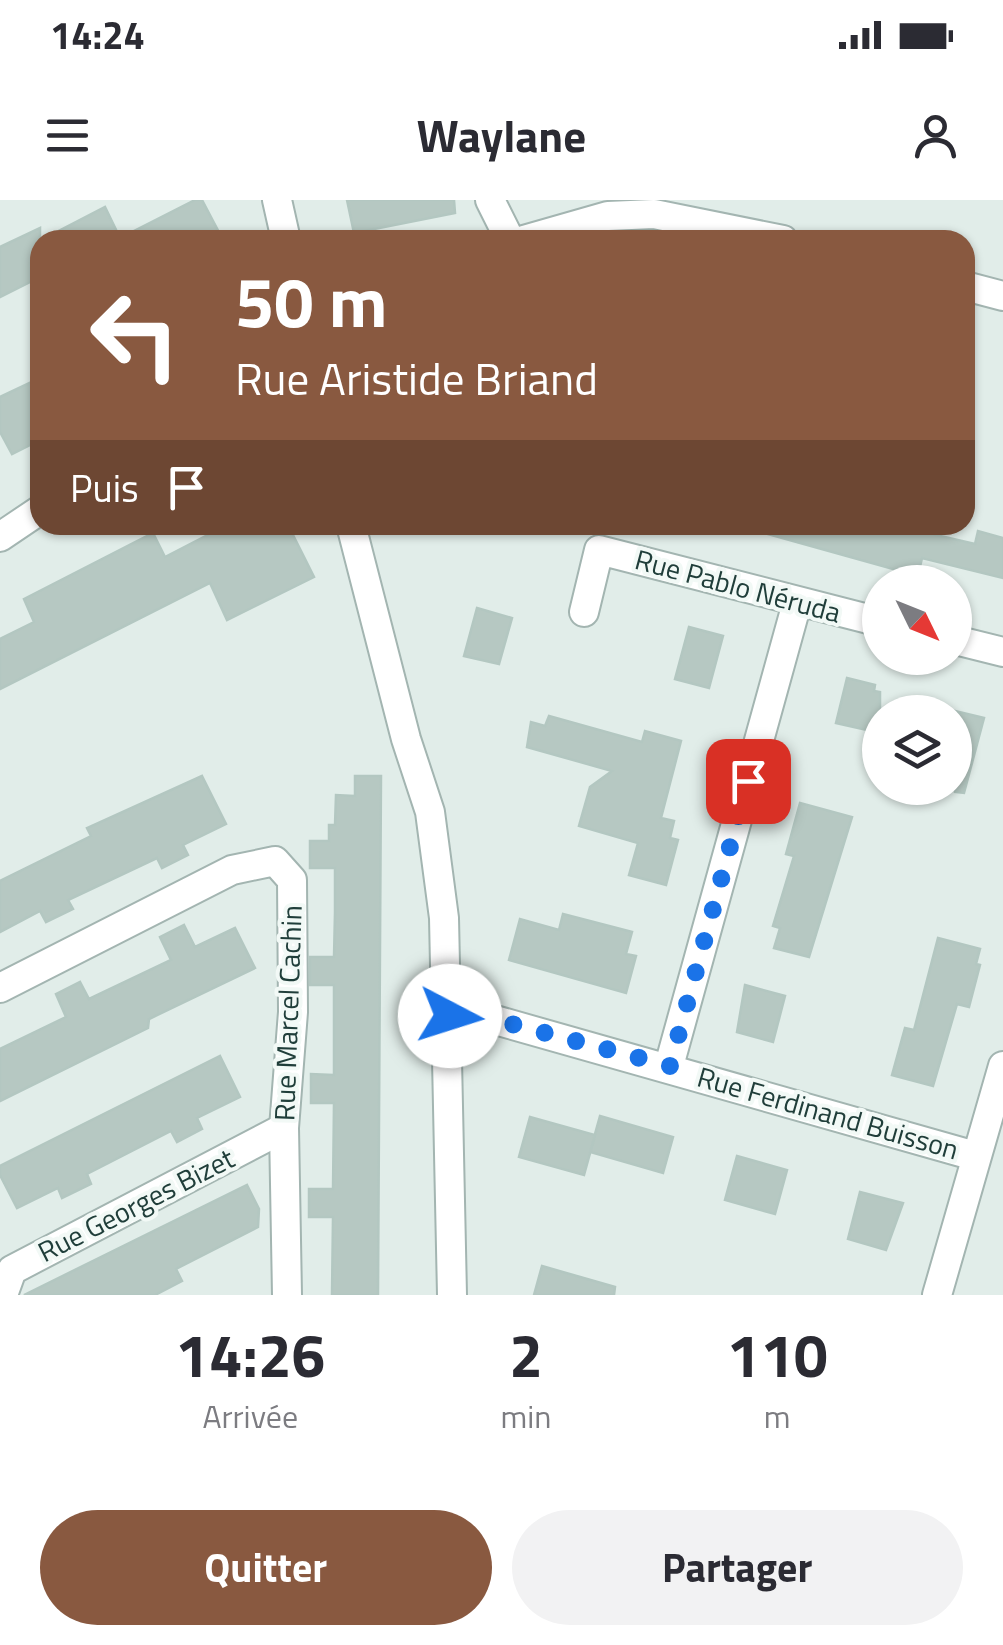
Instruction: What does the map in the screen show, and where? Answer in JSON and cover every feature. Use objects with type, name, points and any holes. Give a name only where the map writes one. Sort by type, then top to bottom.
[{"type":"street","points":[[277,200],[284,230]]},
{"type":"street","points":[[490,200],[505,230]]},
{"type":"street","points":[[559,230],[608,216],[654,214],[734,230]]},
{"type":"street","points":[[975,289],[1003,296]]},
{"type":"street","points":[[0,537],[30,517]]},
{"type":"street","points":[[355,535],[406,739],[430,812],[444,918],[450,1016],[452,1295]]},
{"type":"street","name":"Rue Pablo Néruda","points":[[584,612],[599,550],[862,618]]},
{"type":"street","points":[[670,1066],[797,603]]},
{"type":"street","points":[[972,644],[1003,652]]},
{"type":"street","name":"Rue Marcel Cachin","points":[[0,988],[232,870],[275,862],[292,880],[292,1012],[284,1128],[287,1295]]},
{"type":"street","name":"Rue Ferdinand Buisson","points":[[450,1016],[474,1014],[670,1066],[975,1156]]},
{"type":"street","points":[[937,1295],[1003,1066]]},
{"type":"street","name":"Rue Georges Bizet","points":[[3,1295],[12,1270],[284,1128]]},
{"type":"building","points":[[202,200],[218,230],[136,230]]},
{"type":"building","points":[[347,200],[454,200],[455,213],[353,230]]},
{"type":"building","points":[[105,207],[116,230],[60,230]]},
{"type":"building","points":[[30,233],[30,282],[0,297],[0,247]]},
{"type":"building","points":[[30,383],[30,445],[12,454],[0,432],[0,397]]},
{"type":"building","points":[[978,531],[1003,538],[1003,578],[972,570],[972,565],[950,565],[922,558],[920,565],[879,565],[772,535],[936,535],[975,544]]},
{"type":"building","points":[[149,535],[154,535],[165,557],[208,535],[293,535],[314,577],[227,620],[210,583],[0,689],[0,639],[34,622],[24,599]]},
{"type":"building","points":[[477,608],[512,618],[499,664],[464,656]]},
{"type":"building","points":[[689,627],[723,636],[709,688],[675,679]]},
{"type":"building","points":[[847,678],[875,685],[874,691],[880,695],[862,695],[862,729],[836,723]]},
{"type":"building","points":[[972,715],[984,718],[972,763]]},
{"type":"building","points":[[549,716],[642,742],[645,731],[681,741],[661,818],[674,821],[670,838],[678,840],[666,885],[629,875],[638,843],[579,826],[590,787],[612,771],[527,747],[531,722],[545,726]]},
{"type":"building","points":[[202,776],[226,824],[183,845],[188,855],[162,868],[157,858],[68,900],[73,909],[46,922],[40,911],[0,932],[0,881],[91,836],[87,828]]},
{"type":"building","points":[[355,776],[381,776],[378,1295],[332,1295],[333,1217],[309,1217],[309,1189],[333,1189],[334,1103],[311,1103],[311,1074],[334,1075],[334,985],[310,985],[310,957],[334,957],[335,868],[310,868],[310,841],[329,841],[329,825],[335,825],[336,795],[355,796]]},
{"type":"building","points":[[800,803],[852,817],[809,957],[774,948],[780,928],[773,926],[794,856],[786,854]]},
{"type":"building","points":[[563,914],[632,932],[626,954],[636,956],[626,993],[509,960],[520,919],[559,930]]},
{"type":"building","points":[[184,925],[195,947],[235,928],[255,968],[149,1019],[148,1028],[0,1101],[0,1049],[66,1017],[56,994],[80,982],[89,999],[171,960],[160,937]]},
{"type":"building","points":[[938,938],[980,949],[976,964],[980,965],[969,1007],[957,1004],[933,1086],[892,1075],[905,1028],[914,1030]]},
{"type":"building","points":[[745,985],[785,996],[773,1042],[737,1032]]},
{"type":"building","points":[[220,1056],[240,1097],[197,1118],[202,1129],[177,1142],[171,1131],[87,1174],[91,1184],[62,1198],[58,1188],[17,1208],[0,1175],[0,1166]]},
{"type":"building","points":[[600,1116],[673,1137],[663,1173],[590,1152]]},
{"type":"building","points":[[530,1117],[595,1135],[584,1175],[519,1157]]},
{"type":"building","points":[[737,1156],[787,1170],[775,1214],[725,1200]]},
{"type":"building","points":[[247,1185],[259,1209],[258,1227],[176,1269],[182,1281],[155,1295],[24,1295]]},
{"type":"building","points":[[860,1192],[903,1203],[886,1250],[848,1239]]},
{"type":"building","points":[[542,1266],[615,1287],[614,1295],[534,1295]]},
{"type":"route","points":[[450,1016],[474,1014],[670,1066],[748,781]]}]
